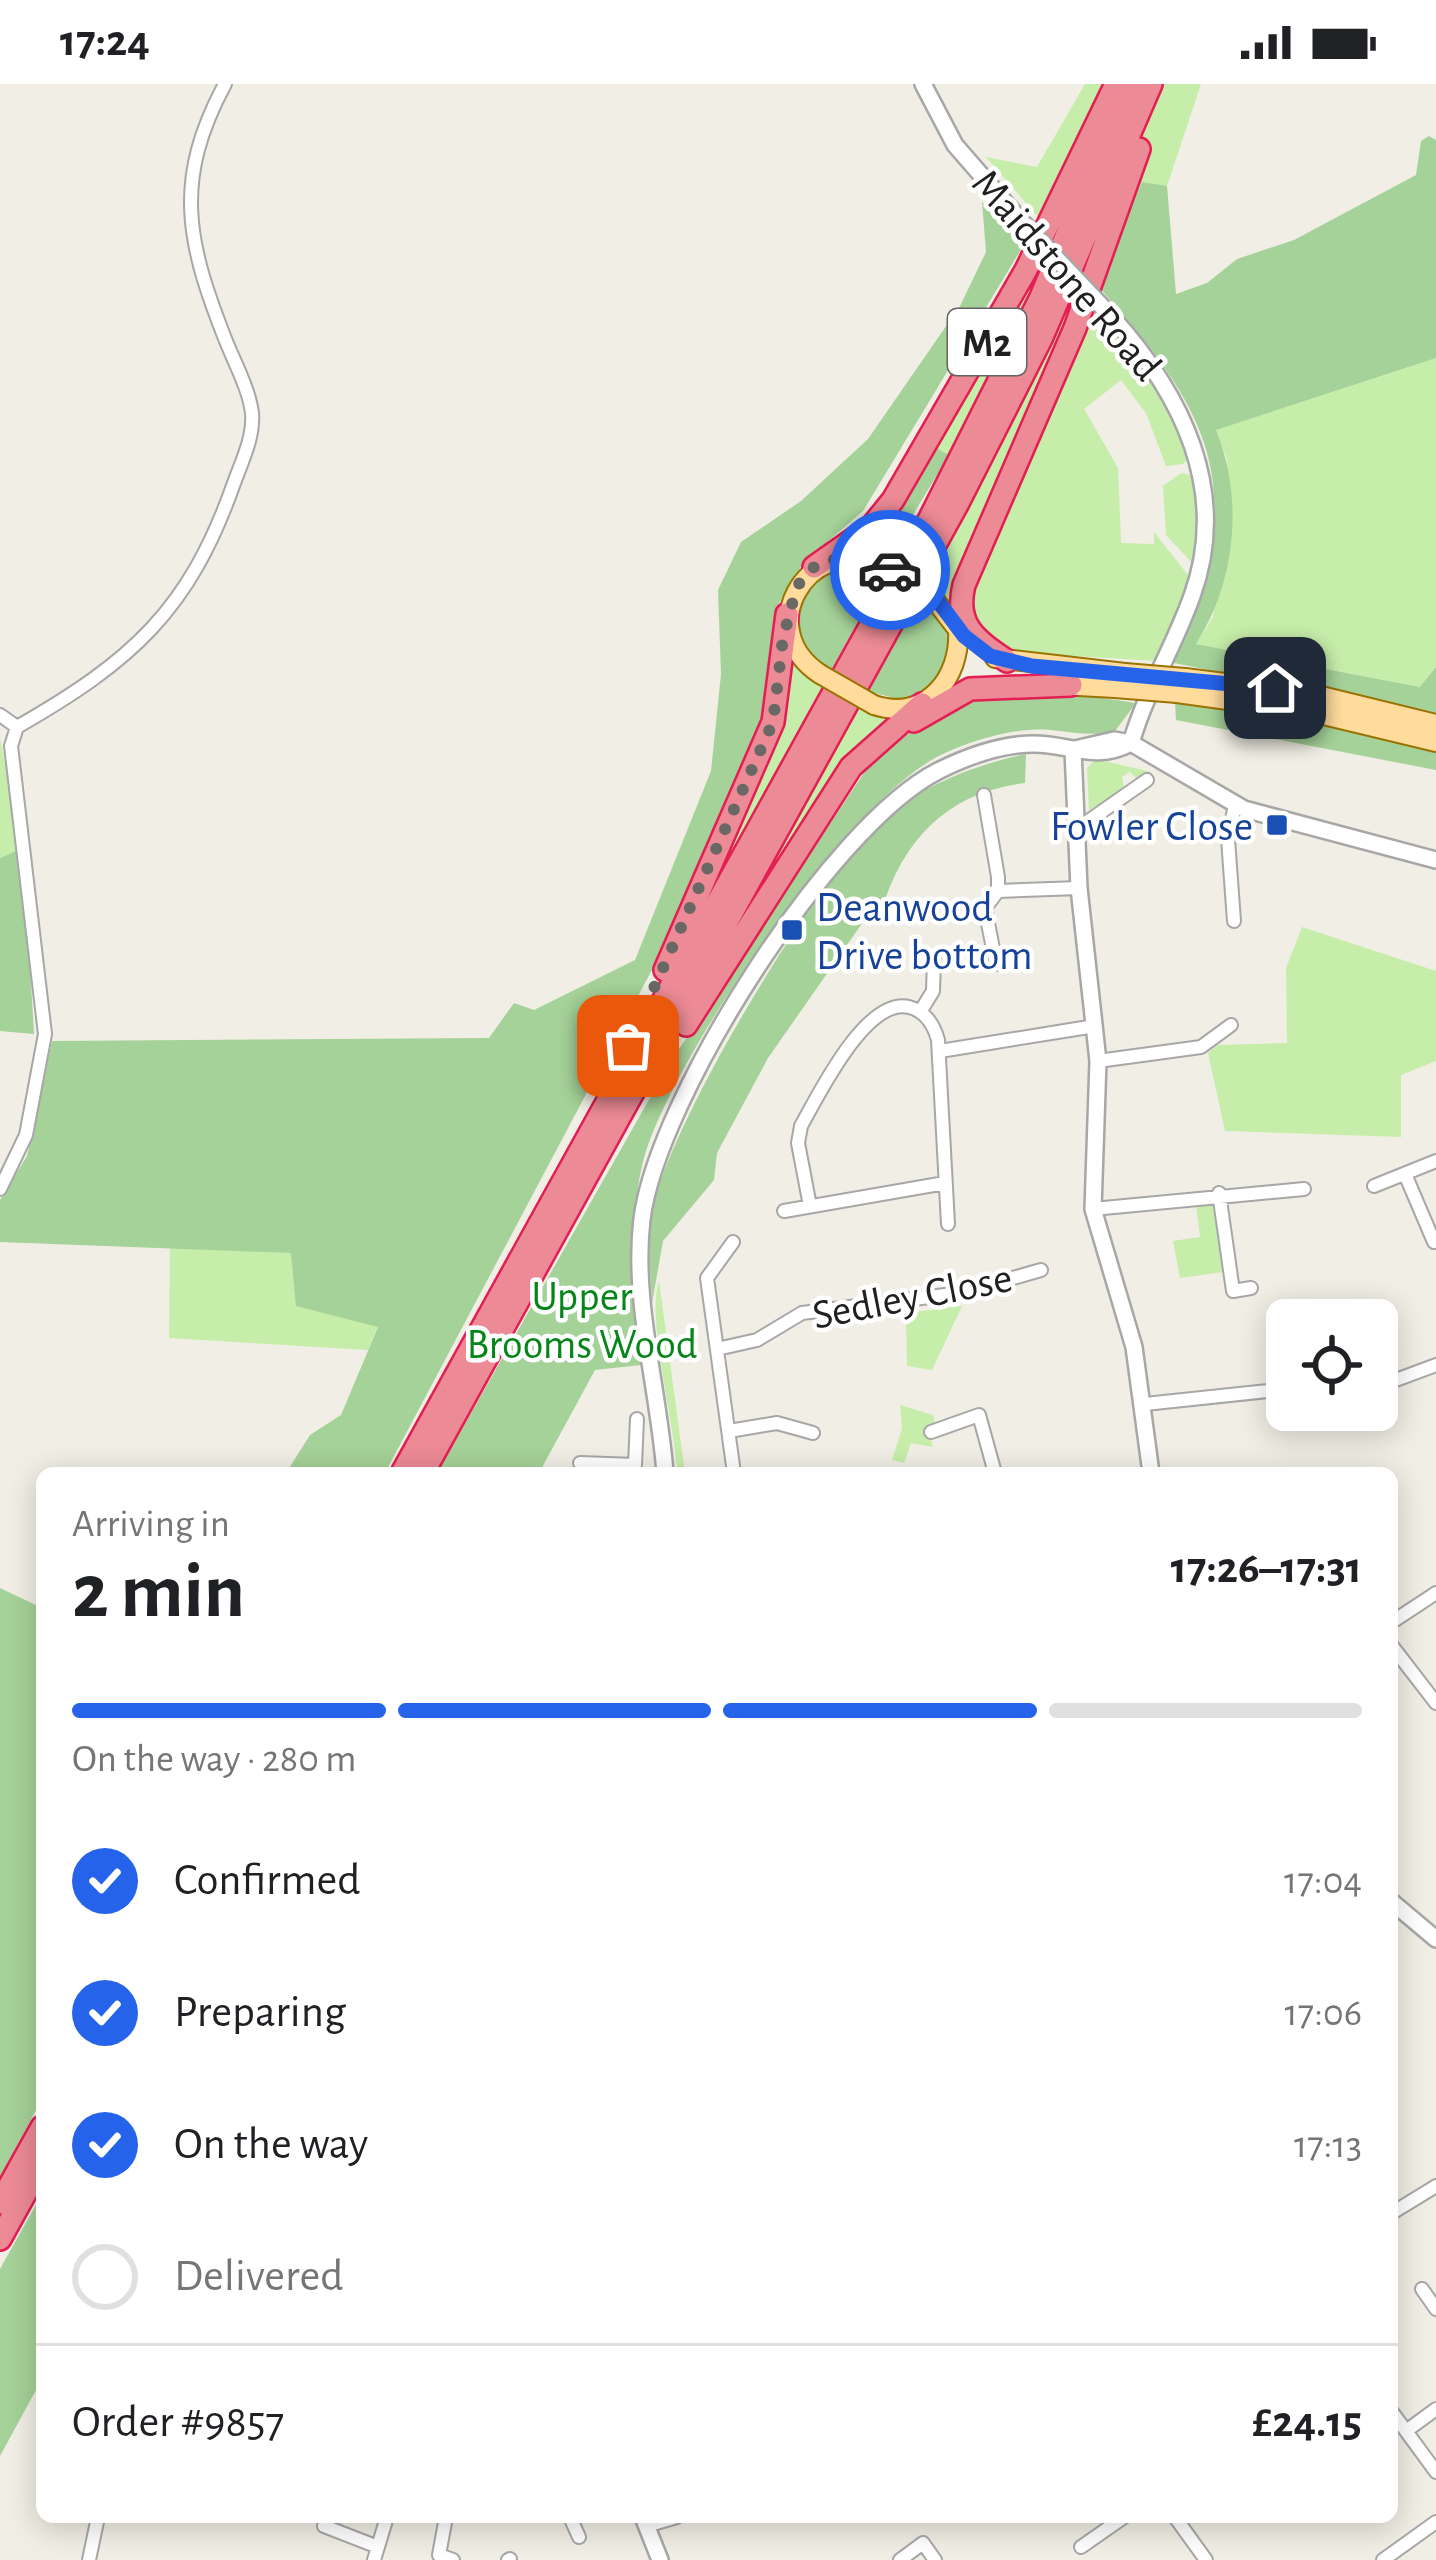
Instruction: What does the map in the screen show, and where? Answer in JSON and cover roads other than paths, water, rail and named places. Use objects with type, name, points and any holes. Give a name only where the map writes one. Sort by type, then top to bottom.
[{"type":"highway","name":"M2","points":[[1007,661],[976,640],[961,616],[970,569],[1075,328],[1150,116],[1152,84]]},
{"type":"highway","name":"M2","points":[[426,1467],[994,434],[1041,339],[1152,84]]},
{"type":"highway","name":"M2","points":[[814,567],[872,526],[893,500],[1026,270],[1118,86]]},
{"type":"highway","name":"M2","points":[[405,1467],[987,409],[1088,191],[1118,86]]},
{"type":"highway","name":"M2","points":[[956,624],[958,584],[970,569]]},
{"type":"highway","name":"M2","points":[[622,1076],[628,1046],[773,722],[788,614]]},
{"type":"highway","name":"M2","points":[[827,803],[878,748],[958,692],[1072,686]]},
{"type":"highway","name":"M2","points":[[616,1123],[654,1079],[827,803],[872,743],[930,698]]},
{"type":"highway","points":[[0,2203],[36,2138]]},
{"type":"highway","points":[[0,2240],[36,2174]]},
{"type":"main road","points":[[1120,680],[1072,686],[973,680],[894,709],[874,705],[820,674],[794,649],[788,614],[797,586],[814,567],[845,557],[878,563],[931,595],[982,652],[1007,661],[1120,680],[1313,694],[1436,724]]},
{"type":"main road","points":[[930,698],[957,664],[956,624]]},
{"type":"main road","points":[[1181,686],[1436,742]]},
{"type":"street","points":[[0,1189],[26,1135],[46,1034],[11,746],[17,727],[116,667],[165,614],[215,539],[252,432],[251,407],[211,303],[189,212],[191,165],[225,84]]},
{"type":"street","name":"Maidstone Road","points":[[923,84],[955,146],[1111,316],[1168,387],[1187,425],[1207,529],[1192,598],[1142,704],[1131,743]]},
{"type":"street","points":[[0,715],[17,727]]},
{"type":"street","points":[[663,1467],[642,1292],[643,1218],[663,1139],[751,979],[814,886],[870,823],[909,788],[950,765],[1002,748],[1039,744],[1090,754],[1131,743],[1235,805],[1436,860]]},
{"type":"street","points":[[1072,750],[1079,888],[1098,1061],[1093,1209],[1127,1318],[1145,1403],[1150,1467]]},
{"type":"street","points":[[1077,829],[1137,781]]},
{"type":"street","points":[[983,795],[998,891],[985,908],[996,964]]},
{"type":"street","points":[[1234,922],[1228,839],[1235,805]]},
{"type":"street","points":[[998,891],[1079,888]]},
{"type":"street","points":[[920,1012],[934,992],[934,959]]},
{"type":"street","points":[[811,1206],[799,1143],[804,1121],[872,1016],[893,1006],[920,1012],[934,1026],[940,1051],[948,1224]]},
{"type":"street","points":[[1098,1061],[1201,1047],[1231,1025]]},
{"type":"street","points":[[940,1051],[1095,1026]]},
{"type":"street","points":[[1374,1186],[1436,1161]]},
{"type":"street","points":[[1405,1174],[1434,1242]]},
{"type":"street","points":[[784,1211],[945,1183]]},
{"type":"street","points":[[1093,1209],[1219,1193],[1304,1189]]},
{"type":"street","points":[[1219,1193],[1233,1291],[1251,1288]]},
{"type":"street","points":[[733,1242],[707,1273],[733,1467]]},
{"type":"street","name":"Sedley Close","points":[[717,1349],[765,1336],[802,1313],[961,1293],[1042,1270]]},
{"type":"street","points":[[1398,1379],[1436,1365]]},
{"type":"street","points":[[1145,1403],[1266,1391]]},
{"type":"street","points":[[931,1432],[979,1415],[993,1467]]},
{"type":"street","points":[[622,1467],[635,1465],[637,1419]]},
{"type":"street","points":[[729,1431],[777,1423],[813,1432]]},
{"type":"street","points":[[580,1463],[600,1467]]},
{"type":"street","points":[[1398,1618],[1436,1593]]},
{"type":"street","points":[[1398,1654],[1436,1703]]},
{"type":"street","points":[[1398,1907],[1436,1939]]},
{"type":"street","points":[[1398,2208],[1436,2186]]},
{"type":"street","points":[[1422,2289],[1436,2309]]},
{"type":"street","points":[[1406,2431],[1436,2409]]},
{"type":"street","points":[[1398,2420],[1436,2472]]},
{"type":"street","points":[[1383,2560],[1436,2522]]},
{"type":"street","points":[[89,2560],[97,2523]]},
{"type":"street","points":[[324,2526],[376,2553],[385,2523]]},
{"type":"street","points":[[445,2523],[440,2555],[453,2560]]},
{"type":"street","points":[[572,2523],[579,2537]]},
{"type":"street","points":[[646,2523],[660,2560]]},
{"type":"street","points":[[1081,2547],[1115,2523]]},
{"type":"street","points":[[1179,2523],[1206,2560]]},
{"type":"street","points":[[900,2560],[923,2543],[935,2560]]},
{"type":"place","name":"Fowler Close","points":[[1277,825]]},
{"type":"place","name":"Deanwood Drive bottom","points":[[792,930]]},
{"type":"park label","name":"Upper Brooms Wood","points":[[582,1319]]}]
